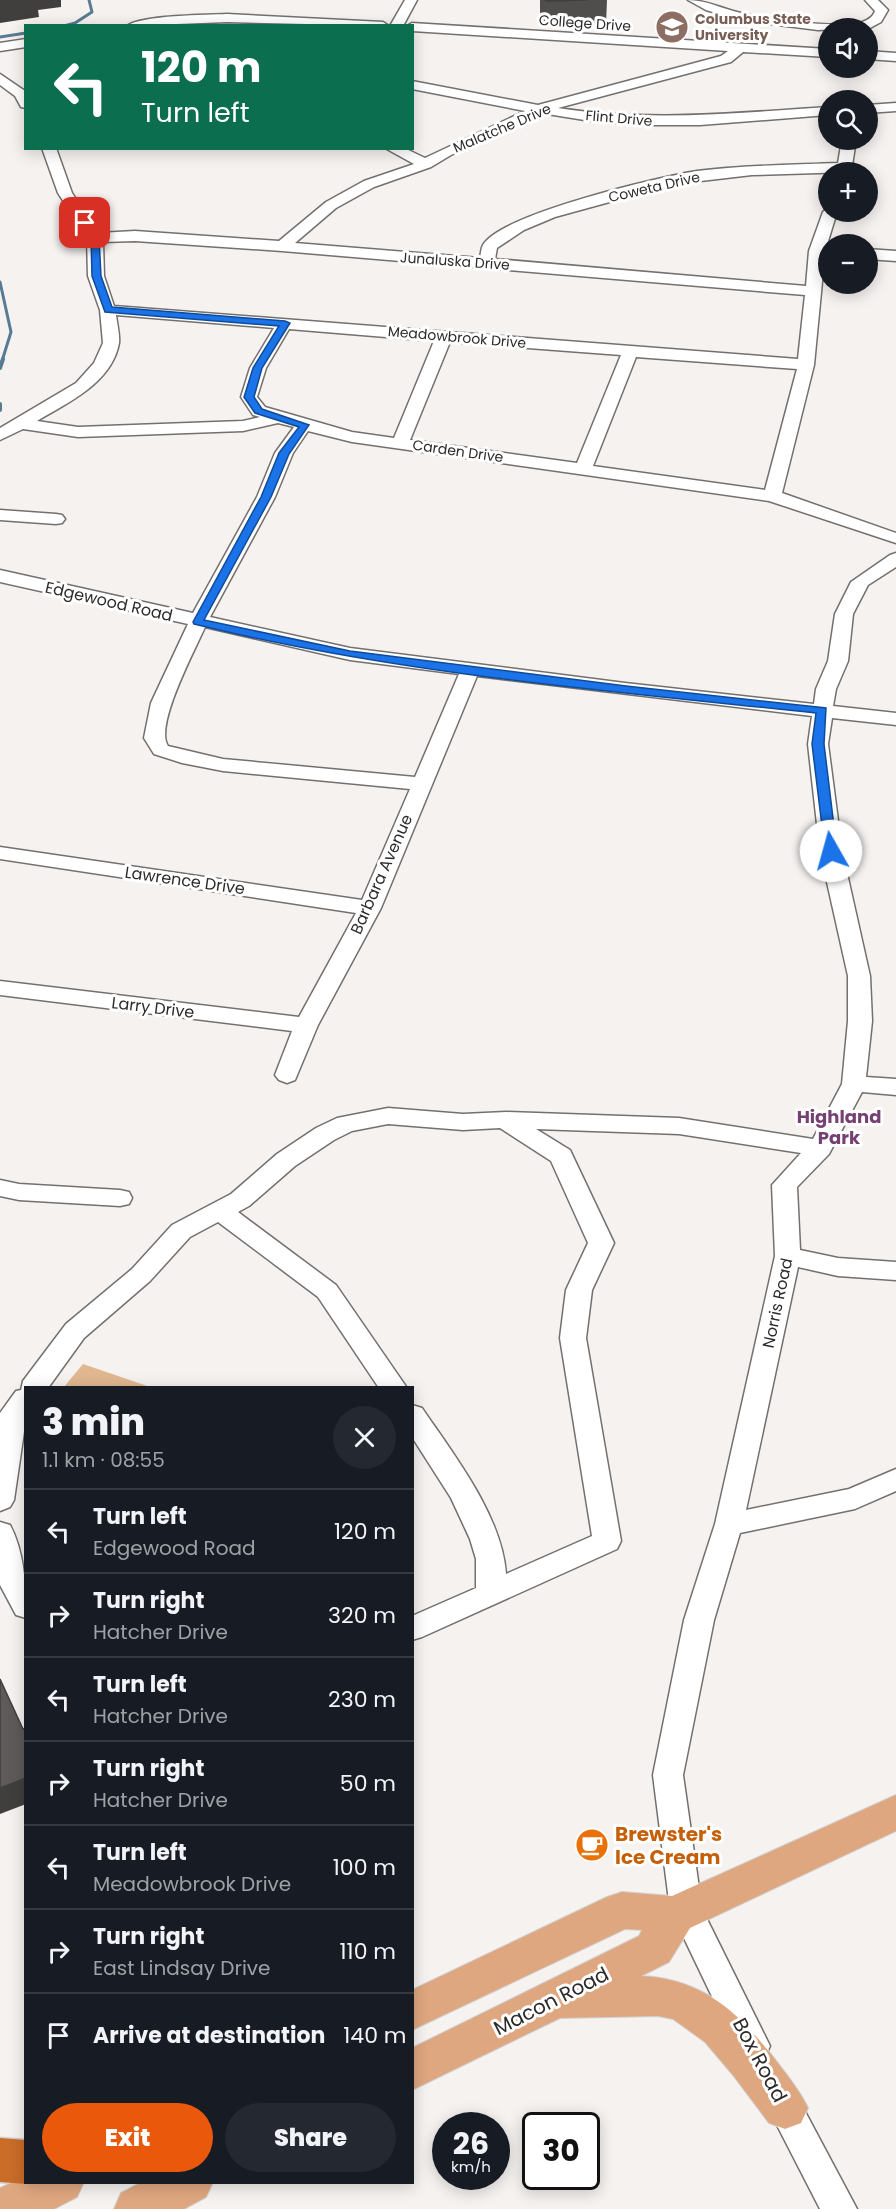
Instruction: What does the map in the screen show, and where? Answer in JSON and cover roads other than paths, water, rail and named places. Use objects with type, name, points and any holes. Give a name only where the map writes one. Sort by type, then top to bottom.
[{"type":"highway","points":[[0,2160],[24,2162]]},
{"type":"main road","points":[[414,2010],[622,1910],[680,1912],[896,1812]]},
{"type":"main road","name":"Macon Road","points":[[414,2069],[654,1949],[680,1912]]},
{"type":"main road","points":[[552,2000],[635,1996],[672,1999],[697,2009],[718,2025],[785,2108]]},
{"type":"main road","points":[[6,2209],[57,2184]]},
{"type":"main road","points":[[137,2209],[186,2184]]},
{"type":"street","points":[[397,24],[411,0]]},
{"type":"street","points":[[694,0],[722,12],[748,18],[836,26],[861,26],[875,21],[880,17],[882,10],[871,0]]},
{"type":"street","points":[[152,24],[199,19],[251,18],[350,24]]},
{"type":"street","name":"College Drive","points":[[414,27],[818,52]]},
{"type":"street","points":[[0,46],[24,43]]},
{"type":"street","name":"Malatche Drive","points":[[282,246],[331,205],[369,184],[426,164],[446,152],[542,108],[726,59],[739,48]]},
{"type":"street","points":[[878,56],[896,57]]},
{"type":"street","points":[[0,78],[24,97]]},
{"type":"street","name":"Flint Drive","points":[[414,85],[622,120],[659,122],[818,112]]},
{"type":"street","points":[[878,108],[896,107]]},
{"type":"street","points":[[0,435],[82,387],[102,365],[111,343],[108,310],[96,276],[95,238],[65,193],[50,150]]},
{"type":"street","points":[[396,150],[426,164]]},
{"type":"street","name":"Coweta Drive","points":[[487,264],[490,246],[503,236],[520,225],[573,205],[694,176],[756,170],[818,170]]},
{"type":"street","name":"Junaluska Drive","points":[[95,238],[135,236],[282,246],[814,291]]},
{"type":"street","points":[[878,255],[896,256]]},
{"type":"street","points":[[772,496],[806,365],[818,271]]},
{"type":"street","name":"Meadowbrook Drive","points":[[108,310],[806,365]]},
{"type":"street","points":[[278,418],[259,411],[249,397],[258,368],[285,323]]},
{"type":"street","points":[[400,443],[444,336]]},
{"type":"street","points":[[583,469],[630,352]]},
{"type":"street","name":"Carden Drive","points":[[18,423],[61,430],[99,432],[243,426],[278,418],[352,437],[772,496],[895,546]]},
{"type":"street","points":[[304,425],[284,453],[266,497],[198,622],[161,703],[154,738],[157,746],[182,757],[250,768],[420,784]]},
{"type":"street","points":[[0,515],[56,519]]},
{"type":"street","name":"Norris Road","points":[[680,1912],[668,1775],[699,1620],[729,1524],[788,1256],[784,1185],[820,1148],[854,1084],[860,1021],[859,976],[831,851],[818,744],[822,710],[826,689],[838,662],[844,614],[860,582],[895,546]]},
{"type":"street","name":"Edgewood Road","points":[[0,576],[198,622],[350,654],[470,670],[896,718]]},
{"type":"street","name":"Barbara Avenue","points":[[287,1075],[306,1025],[370,908],[420,784],[470,670]]},
{"type":"street","name":"Lawrence Drive","points":[[0,853],[370,908]]},
{"type":"street","name":"Larry Drive","points":[[0,988],[306,1025]]},
{"type":"street","points":[[854,1084],[896,1087]]},
{"type":"street","points":[[34,1386],[75,1331],[141,1275],[181,1231],[240,1200],[286,1160],[325,1134],[346,1124],[388,1116],[463,1122],[505,1120],[678,1126],[820,1148]]},
{"type":"street","points":[[505,1120],[561,1156]]},
{"type":"street","points":[[414,1628],[607,1541],[573,1338],[579,1290],[601,1243],[561,1156],[558,1122]]},
{"type":"street","points":[[0,1188],[19,1192],[120,1198]]},
{"type":"street","points":[[220,1211],[327,1291],[393,1386]]},
{"type":"street","points":[[788,1256],[838,1267],[896,1271]]},
{"type":"street","points":[[0,1500],[9,1419],[24,1400]]},
{"type":"street","points":[[414,1418],[459,1486],[489,1552],[492,1576],[488,1595]]},
{"type":"street","points":[[729,1524],[778,1516],[855,1498],[896,1479]]},
{"type":"street","points":[[0,1533],[9,1575],[24,1603]]},
{"type":"street","name":"Box Road","points":[[680,1912],[839,2209]]},
{"type":"waterway","points":[[71,24],[92,12],[89,0]]},
{"type":"waterway","points":[[0,37],[24,33]]},
{"type":"waterway","points":[[0,282],[11,332],[2,361]]},
{"type":"waterway","points":[[0,368],[3,359]]},
{"type":"waterway","points":[[0,404],[0,410]]},
{"type":"place","name":"Columbus State University","points":[[672,27]]},
{"type":"place","name":"Brewster's Ice Cream","points":[[592,1845]]},
{"type":"district","name":"Highland Park","points":[[839,1127]]}]
